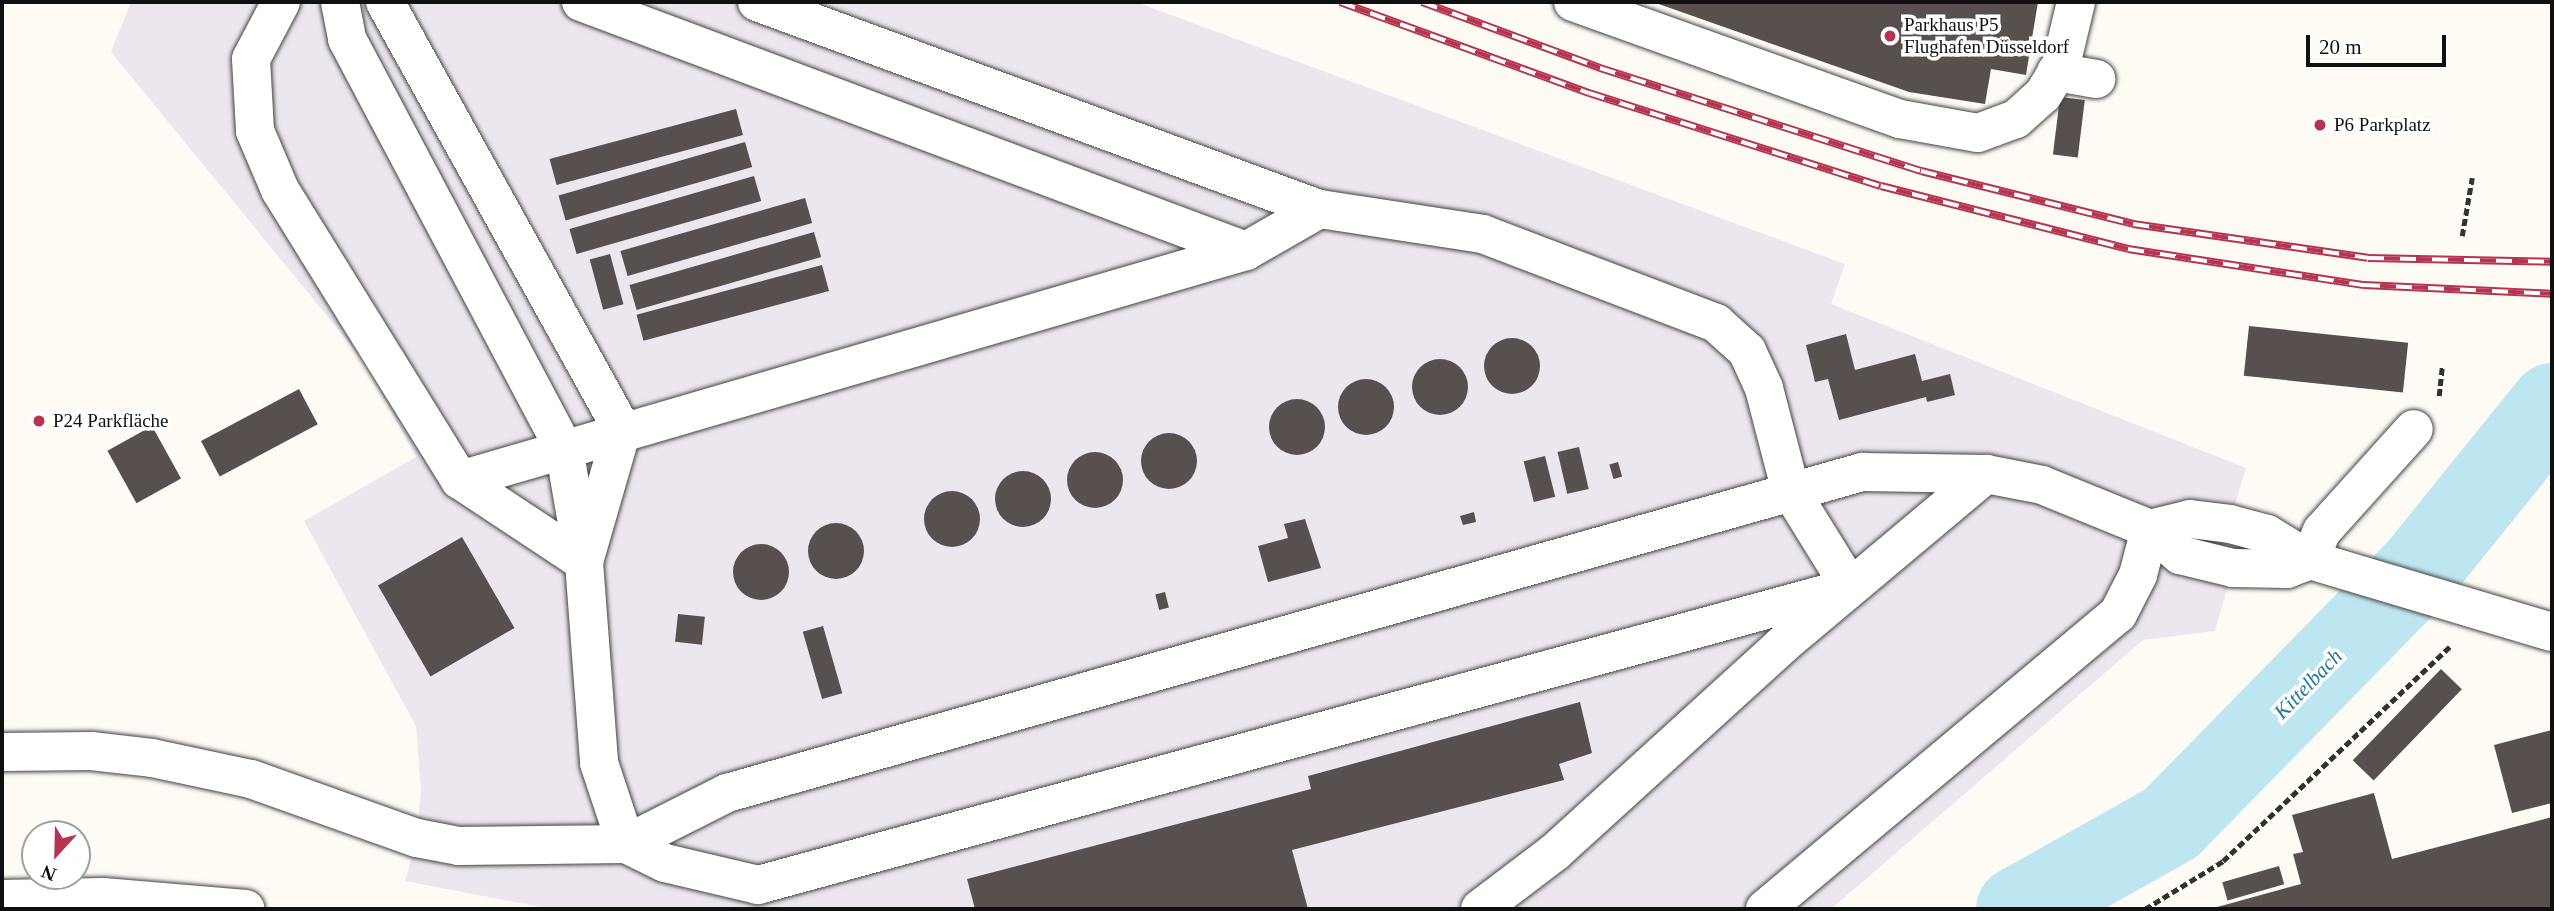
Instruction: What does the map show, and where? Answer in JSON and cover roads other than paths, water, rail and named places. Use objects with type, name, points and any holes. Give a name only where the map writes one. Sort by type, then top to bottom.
[{"type":"street","points":[[281,2],[251,59],[255,131],[280,190],[460,480],[584,562]]},
{"type":"street","points":[[340,2],[347,39],[564,449],[584,562],[599,763],[626,844],[665,863],[760,897],[1850,587]]},
{"type":"street","points":[[385,2],[622,430],[584,562]]},
{"type":"street","points":[[581,2],[1246,251]]},
{"type":"street","points":[[757,2],[1319,209],[1483,234],[1716,323],[1746,351],[1764,388],[1791,492],[1850,587]]},
{"type":"street","points":[[1573,2],[1900,119],[1978,133],[2015,119],[2043,95],[2056,72],[2076,2]]},
{"type":"street","points":[[2056,72],[2095,79]]},
{"type":"street","points":[[460,480],[622,430],[1246,251],[1319,209]]},
{"type":"street","points":[[2324,564],[2322,531],[2426,416]]},
{"type":"street","points":[[2,752],[91,751],[152,758],[251,779],[417,838],[459,846],[626,844],[727,793],[1862,472],[1986,474],[2042,485],[2150,529],[2180,555],[2233,568],[2287,569],[2324,564],[2552,632]]},
{"type":"street","points":[[1480,909],[1555,852],[1850,587],[1986,474]]},
{"type":"street","points":[[1765,909],[2118,614],[2138,575],[2150,529]]},
{"type":"street","points":[[2,899],[103,897],[245,909]]},
{"type":"waterway","name":"Kittelbach","points":[[2018,909],[2171,823],[2419,570],[2552,405]]},
{"type":"railway","points":[[1340,2],[1589,93],[1881,186],[2128,249],[2364,285],[2552,294]]},
{"type":"railway","points":[[1422,2],[1600,68],[1921,171],[2133,224],[2368,258],[2552,262]]},
{"type":"place","name":"Parkhaus P5 Flughafen Düsseldorf","points":[[1890,36]]},
{"type":"place","name":"P6 Parkplatz","points":[[2320,125]]},
{"type":"place","name":"P24 Parkfläche","points":[[39,421]]}]
